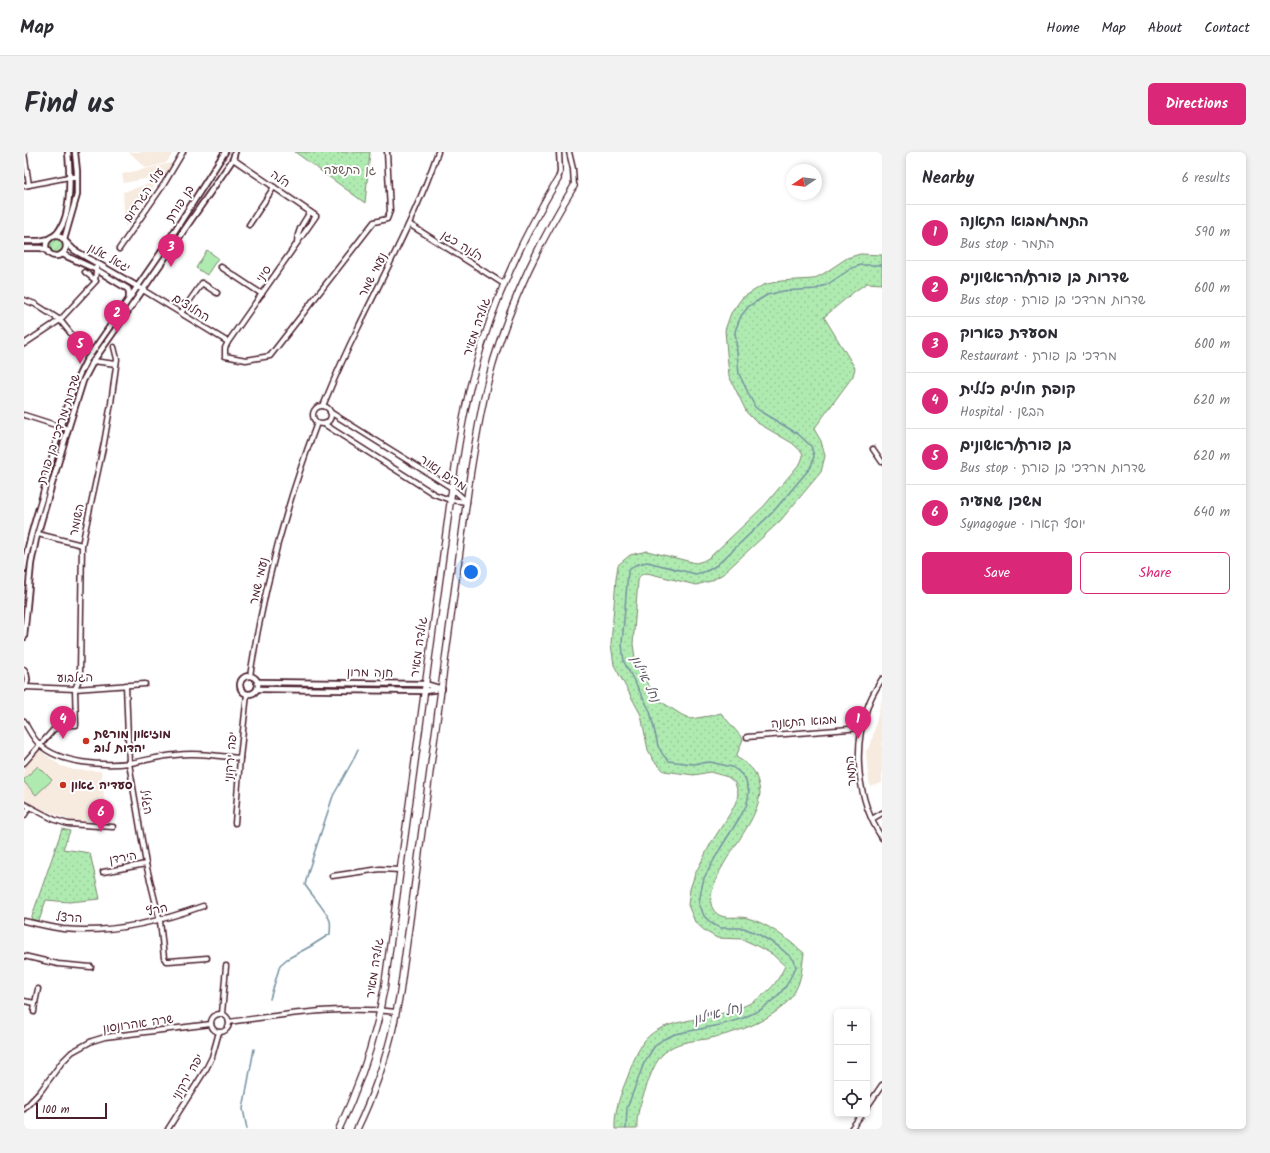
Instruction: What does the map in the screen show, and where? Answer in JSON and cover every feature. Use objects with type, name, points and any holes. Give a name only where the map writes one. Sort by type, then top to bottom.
[{"type":"main road","name":"גולדה מאיר","points":[[339,1129],[362,1073],[380,1010],[450,500],[462,424],[473,375],[489,323],[504,284],[529,229],[558,179]]},
{"type":"main road","points":[[357,1129],[369,1102],[394,1024],[404,969],[474,448],[484,398],[505,328],[521,285],[560,208],[574,186]]},
{"type":"street","points":[[24,152],[26,186],[69,177],[77,177]]},
{"type":"street","points":[[24,241],[40,241],[49,239],[59,232],[64,218],[69,193],[68,152]]},
{"type":"street","points":[[24,248],[40,248],[56,256],[62,254],[66,249],[65,241],[77,195],[75,152]]},
{"type":"street","name":"עולי הגרדום","points":[[119,249],[164,184],[183,152]]},
{"type":"street","name":"בן פורת","points":[[138,286],[225,152]]},
{"type":"street","name":"שדרות מרדכי בן פורת","points":[[24,637],[31,564],[38,534],[82,381],[93,361],[233,159],[235,152]]},
{"type":"street","points":[[228,342],[225,348],[225,356],[246,360],[270,356],[374,222],[387,219],[390,211],[387,152]]},
{"type":"street","name":"נעמי שמר","points":[[323,406],[358,327],[409,224],[423,193],[438,152]]},
{"type":"street","points":[[558,179],[560,172],[559,152]]},
{"type":"street","points":[[569,152],[573,169],[574,186]]},
{"type":"street","name":"הלה","points":[[233,159],[316,216]]},
{"type":"street","points":[[249,225],[274,187]]},
{"type":"street","points":[[297,243],[299,230],[310,212]]},
{"type":"street","name":"סיני","points":[[228,342],[316,216]]},
{"type":"street","name":"הלנה כגן","points":[[409,224],[504,284]]},
{"type":"street","points":[[54,236],[60,236],[65,241]]},
{"type":"street","points":[[48,251],[46,246],[49,239]]},
{"type":"street","name":"יגאל אלון","points":[[65,241],[71,248],[143,290]]},
{"type":"street","name":"יגאל אלון","points":[[62,254],[97,270],[128,289],[129,299]]},
{"type":"street","points":[[24,344],[60,320],[96,281],[97,263]]},
{"type":"street","points":[[221,266],[262,294]]},
{"type":"street","points":[[85,272],[95,280]]},
{"type":"street","points":[[181,313],[202,283],[217,293]]},
{"type":"street","name":"שדרות מרדכי בן פורת","points":[[24,569],[60,426],[76,379],[86,361],[138,286]]},
{"type":"street","name":"החלוצים","points":[[143,290],[228,342]]},
{"type":"street","points":[[24,300],[35,304],[60,320],[72,335]]},
{"type":"street","name":"השומר","points":[[75,689],[80,671],[82,545],[111,403],[116,364],[114,347]]},
{"type":"street","points":[[93,361],[116,364]]},
{"type":"street","points":[[323,406],[330,412],[330,420],[324,424],[317,424],[314,421],[312,414],[316,408],[323,406]]},
{"type":"street","name":"מרים נאור","points":[[330,412],[452,488],[467,502]]},
{"type":"street","points":[[24,415],[68,429]]},
{"type":"street","name":"נעמי שמר","points":[[250,676],[268,582],[282,527],[304,457],[317,424]]},
{"type":"street","name":"מרים נאור","points":[[324,424],[434,494],[450,500],[467,502]]},
{"type":"street","points":[[873,449],[882,462]]},
{"type":"street","points":[[38,534],[82,545]]},
{"type":"street","points":[[24,670],[27,681],[24,687]]},
{"type":"street","points":[[243,677],[254,677],[258,682],[257,688],[254,692],[247,694],[241,690],[240,683],[243,677]]},
{"type":"street","name":"התמר","points":[[882,679],[868,705],[859,745],[860,775],[865,800],[872,819],[882,838]]},
{"type":"street","name":"חנה מרון","points":[[258,682],[425,684],[442,689]]},
{"type":"street","name":"הגלבוע","points":[[24,687],[75,689],[145,684]]},
{"type":"street","name":"הגליל","points":[[126,685],[129,763],[146,864],[160,920],[164,958],[166,961],[185,961],[207,958]]},
{"type":"street","name":"חנה מרון","points":[[257,688],[424,692],[442,689]]},
{"type":"street","points":[[24,763],[39,744],[54,729],[66,725],[76,725],[75,689]]},
{"type":"street","name":"יפה ירקוני","points":[[235,823],[247,694]]},
{"type":"street","points":[[24,721],[29,732],[39,744],[63,758],[79,763],[129,763],[175,755],[200,754],[240,758]]},
{"type":"street","name":"מבוא התאנה","points":[[747,737],[862,728]]},
{"type":"street","points":[[24,804],[29,808],[55,820],[68,824],[113,827]]},
{"type":"street","points":[[24,816],[29,808]]},
{"type":"street","points":[[872,819],[882,813]]},
{"type":"street","name":"הירדן","points":[[103,872],[146,864]]},
{"type":"street","points":[[332,876],[380,869],[400,870]]},
{"type":"street","name":"הרץ","points":[[114,929],[160,920],[203,906]]},
{"type":"street","name":"הרצל","points":[[24,921],[64,929],[114,929]]},
{"type":"street","points":[[24,956],[58,964],[91,967]]},
{"type":"street","points":[[222,1014],[226,966]]},
{"type":"street","points":[[34,1012],[38,989]]},
{"type":"street","points":[[24,1001],[35,1003]]},
{"type":"street","points":[[229,1022],[336,1010],[380,1010],[396,1012]]},
{"type":"street","points":[[222,1014],[228,1018],[229,1022],[228,1028],[225,1031],[219,1032],[213,1028],[211,1024],[212,1018],[215,1015],[222,1014]]},
{"type":"street","name":"שרה אהרונסון","points":[[24,1109],[40,1092],[62,1062],[72,1052],[92,1041],[105,1037],[211,1024]]},
{"type":"street","name":"יפה ירקוני","points":[[168,1129],[206,1069],[212,1057],[219,1032]]},
{"type":"street","points":[[870,1103],[882,1085]]},
{"type":"street","points":[[852,1129],[860,1117]]},
{"type":"shaded area","points":[[129,152],[174,152],[166,163],[146,168]]},
{"type":"shaded area","points":[[172,163],[168,174],[124,183],[122,174]]},
{"type":"shaded area","points":[[152,183],[154,187],[125,227],[123,192]]},
{"type":"shaded area","points":[[882,698],[882,783],[870,786],[866,751],[871,744]]},
{"type":"shaded area","name":"סעדיה גאון","points":[[38,749],[61,766],[74,770],[101,771],[107,820],[72,821],[32,805],[24,800],[24,763]]},
{"type":"green space","name":"גן התשעה","points":[[295,152],[370,152],[365,203]]},
{"type":"green space","points":[[56,238],[62,240],[64,246],[62,252],[56,254],[50,252],[48,246],[50,240]]},
{"type":"green space","points":[[207,250],[218,258],[207,275],[196,268]]},
{"type":"green space","points":[[860,254],[882,255],[882,284],[867,283],[824,317],[855,368],[853,376],[814,429],[821,441],[825,456],[821,472],[780,521],[723,574],[711,581],[696,585],[647,573],[641,576],[638,581],[633,644],[635,658],[647,683],[660,701],[691,719],[721,713],[743,739],[736,757],[753,770],[759,786],[760,793],[753,817],[717,876],[711,896],[713,909],[716,913],[724,917],[742,917],[755,920],[777,932],[791,942],[804,953],[800,977],[791,997],[782,1007],[769,1017],[735,1032],[678,1044],[668,1049],[655,1064],[651,1074],[639,1108],[637,1129],[615,1129],[618,1102],[637,1053],[649,1036],[669,1025],[731,1011],[752,1002],[770,989],[779,978],[785,966],[772,954],[753,944],[742,939],[717,938],[705,931],[695,922],[688,905],[690,889],[695,874],[711,843],[731,812],[737,800],[738,793],[735,783],[728,777],[710,772],[694,775],[664,771],[654,761],[648,750],[641,715],[614,665],[611,644],[618,565],[630,555],[647,551],[696,563],[703,561],[710,557],[764,506],[801,462],[803,456],[802,452],[792,443],[756,422],[747,413],[729,376],[725,330],[731,313],[742,298],[763,285],[781,281],[813,279],[847,258]]},
{"type":"green space","points":[[38,766],[52,780],[36,795],[24,782],[24,779]]},
{"type":"green space","points":[[62,829],[70,831],[63,849],[90,853],[100,899],[69,902],[46,900],[39,921],[31,919]]},
{"type":"waterway","name":"נחל איילון","points":[[626,1129],[627,1108],[644,1063],[654,1047],[662,1040],[675,1034],[720,1025],[741,1019],[760,1010],[777,997],[786,986],[796,967],[794,960],[778,946],[758,934],[744,928],[720,928],[711,923],[704,916],[699,903],[704,878],[747,804],[749,792],[745,778],[732,767],[710,762],[693,764],[669,761],[663,755],[658,746],[650,711],[624,662],[622,644],[628,571],[635,565],[647,562],[696,574],[707,571],[717,565],[772,513],[811,467],[814,456],[811,446],[798,434],[755,407],[739,374],[735,331],[741,316],[749,306],[767,295],[783,291],[816,289],[828,284],[852,268],[861,265],[882,265]]},
{"type":"waterway","points":[[270,999],[280,965],[287,959],[330,934],[329,918],[305,885],[333,796],[358,749]]},
{"type":"waterway","points":[[247,1129],[243,1109],[254,1049]]},
{"type":"place","name":"מסעדת פארוק","points":[[171,267]]},
{"type":"place","name":"שדרות בן פורת/הראשונים","points":[[117,333]]},
{"type":"place","name":"בן פורת/ראשונים","points":[[80,364]]},
{"type":"place","name":"קופת חולים כללית","points":[[63,739]]},
{"type":"place","name":"התמר/מבוא התאנה","points":[[858,739]]},
{"type":"place","name":"מוזיאון מורשת יהדות לוב","points":[[86,741]]},
{"type":"place","name":"סעדיה גאון","points":[[63,785]]},
{"type":"place","name":"משכן שמעיה","points":[[101,832]]}]
